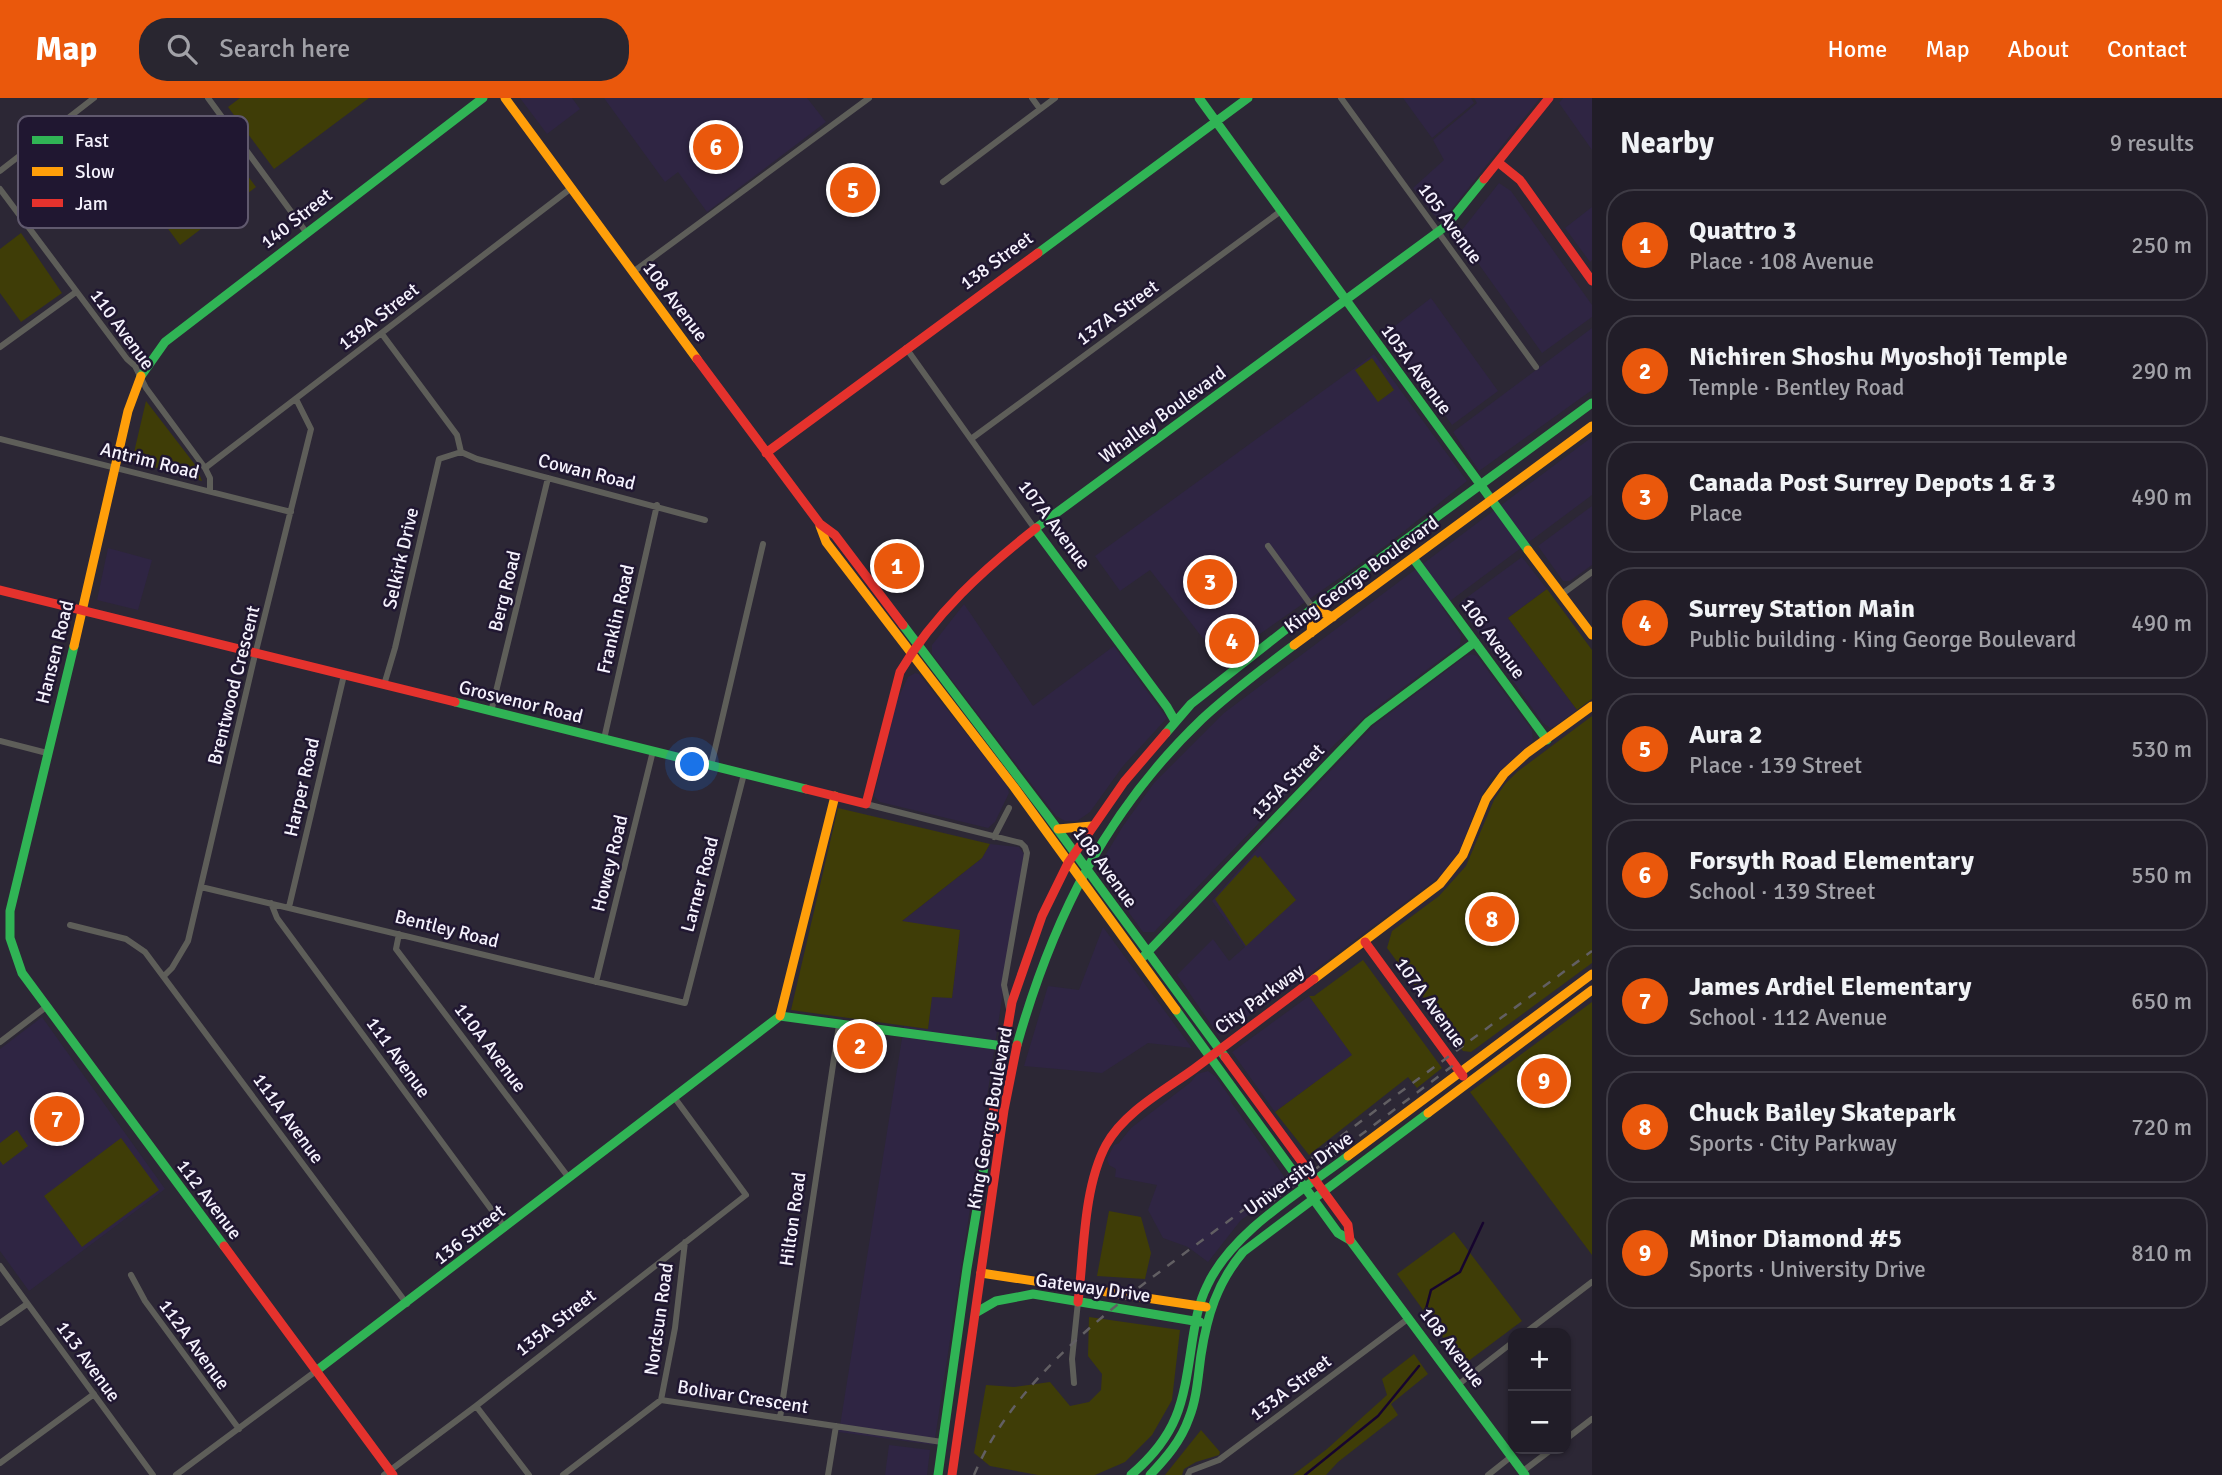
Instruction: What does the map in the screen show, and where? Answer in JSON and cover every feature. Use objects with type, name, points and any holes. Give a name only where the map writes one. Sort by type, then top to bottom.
[{"type":"main road","name":"140 Street","points":[[141,377],[165,342],[483,98]]},
{"type":"main road","name":"108 Avenue","points":[[505,98],[569,189],[766,453],[820,524],[835,535],[1058,829],[1348,1225],[1350,1240]]},
{"type":"main road","name":"105A Avenue","points":[[1199,98],[1480,486],[1592,635]]},
{"type":"main road","name":"138 Street","points":[[766,453],[1248,98]]},
{"type":"main road","name":"Whalley Boulevard","points":[[866,804],[900,672],[918,643],[984,570],[1035,529],[1438,233],[1454,218],[1549,98]]},
{"type":"main road","points":[[1499,163],[1520,180],[1592,281]]},
{"type":"main road","name":"Hansen Road","points":[[10,938],[5,910],[47,753],[128,411],[141,377]]},
{"type":"main road","name":"King George Boulevard","points":[[940,1475],[942,1441],[1009,1014],[1029,949],[1068,863],[1139,763],[1191,704],[1313,608],[1592,403]]},
{"type":"main road","name":"King George Boulevard","points":[[952,1475],[1016,1052],[1035,979],[1058,922],[1085,868],[1122,810],[1152,772],[1196,724],[1244,682],[1592,426]]},
{"type":"main road","name":"108 Avenue","points":[[820,524],[826,542],[1014,787],[1338,1233],[1350,1240],[1524,1473]]},
{"type":"main road","name":"107A Avenue","points":[[1035,529],[1175,721]]},
{"type":"main road","name":"106 Avenue","points":[[1413,558],[1547,740]]},
{"type":"main road","name":"Grosvenor Road","points":[[0,590],[866,804]]},
{"type":"main road","points":[[1311,633],[1313,608],[1333,617]]},
{"type":"main road","name":"135A Street","points":[[1140,961],[1368,722],[1475,642]]},
{"type":"main road","name":"City Parkway","points":[[1078,1302],[1099,1163],[1107,1143],[1123,1123],[1429,894],[1447,877],[1466,850],[1494,784],[1513,765],[1592,706]]},
{"type":"main road","points":[[835,796],[780,1016],[1003,1046]]},
{"type":"main road","points":[[1058,829],[1092,826]]},
{"type":"main road","name":"112 Avenue","points":[[10,938],[22,973],[46,1007],[316,1371],[389,1474]]},
{"type":"main road","name":"107A Avenue","points":[[1365,942],[1468,1083]]},
{"type":"main road","name":"University Drive","points":[[1131,1475],[1157,1451],[1179,1416],[1185,1400],[1199,1307],[1224,1255],[1248,1231],[1592,974]]},
{"type":"main road","name":"University Drive","points":[[1150,1475],[1173,1450],[1191,1418],[1211,1308],[1226,1275],[1243,1252],[1592,990]]},
{"type":"main road","name":"136 Street","points":[[316,1371],[780,1016]]},
{"type":"main road","name":"Gateway Drive","points":[[981,1273],[1211,1308]]},
{"type":"main road","name":"Gateway Drive","points":[[976,1312],[996,1301],[1033,1294],[1208,1324]]},
{"type":"street","points":[[71,116],[94,98]]},
{"type":"street","points":[[208,98],[221,116]]},
{"type":"street","points":[[633,272],[869,98]]},
{"type":"street","points":[[1032,98],[1040,109]]},
{"type":"street","points":[[943,182],[1055,98]]},
{"type":"street","name":"105 Avenue","points":[[1341,98],[1536,367]]},
{"type":"street","points":[[248,153],[306,232]]},
{"type":"street","points":[[0,171],[18,157]]},
{"type":"street","name":"139A Street","points":[[205,468],[569,189]]},
{"type":"street","name":"110 Avenue","points":[[0,190],[18,214]]},
{"type":"street","name":"137A Street","points":[[971,439],[1281,211]]},
{"type":"street","name":"110 Avenue","points":[[28,228],[135,366],[146,388],[205,468],[210,478],[210,491]]},
{"type":"street","points":[[0,347],[76,292]]},
{"type":"street","points":[[382,334],[457,435],[461,452]]},
{"type":"street","name":"107A Avenue","points":[[906,348],[1035,529]]},
{"type":"street","name":"Brentwood Crescent","points":[[164,976],[188,941],[312,429],[296,400]]},
{"type":"street","name":"Antrim Road","points":[[0,439],[291,512]]},
{"type":"street","name":"Cowan Road","points":[[461,452],[477,459],[705,520]]},
{"type":"street","name":"Selkirk Drive","points":[[384,685],[439,459],[461,452]]},
{"type":"street","name":"Berg Road","points":[[491,712],[548,478]]},
{"type":"street","name":"Franklin Road","points":[[604,739],[657,505]]},
{"type":"street","points":[[711,766],[763,544]]},
{"type":"street","points":[[1268,546],[1313,608]]},
{"type":"street","points":[[1562,594],[1592,572]]},
{"type":"street","name":"Harper Road","points":[[289,906],[344,675]]},
{"type":"street","points":[[0,741],[47,753]]},
{"type":"street","name":"Howey Road","points":[[596,982],[653,751]]},
{"type":"street","name":"Larner Road","points":[[685,1003],[744,774]]},
{"type":"street","name":"Grosvenor Road","points":[[866,804],[1021,843],[1027,853]]},
{"type":"street","points":[[994,836],[1009,808]]},
{"type":"street","name":"King George Boulevard","points":[[1009,1014],[1004,985],[1027,853]]},
{"type":"street","name":"Bentley Road","points":[[201,887],[685,1003]]},
{"type":"street","name":"111 Avenue","points":[[271,903],[277,918],[505,1228]]},
{"type":"street","name":"111A Avenue","points":[[70,925],[126,939],[145,952],[407,1304]]},
{"type":"street","name":"110A Avenue","points":[[399,934],[396,949],[569,1178]]},
{"type":"street","points":[[0,1042],[46,1007]]},
{"type":"street","name":"Hilton Road","points":[[780,1418],[839,1025]]},
{"type":"street","name":"135A Street","points":[[389,1474],[746,1195],[674,1097]]},
{"type":"street","name":"Nordsun Road","points":[[661,1399],[675,1328],[685,1242]]},
{"type":"street","name":"113 Avenue","points":[[0,1266],[153,1475]]},
{"type":"street","name":"112A Avenue","points":[[131,1275],[145,1301],[239,1429]]},
{"type":"street","points":[[1532,1328],[1592,1282]]},
{"type":"street","name":"City Parkway","points":[[1074,1383],[1072,1359],[1078,1302]]},
{"type":"street","points":[[0,1324],[27,1304]]},
{"type":"street","name":"133A Street","points":[[1188,1475],[1190,1471],[1219,1460],[1409,1318]]},
{"type":"street","points":[[1459,1384],[1508,1346]]},
{"type":"street","name":"136 Street","points":[[176,1475],[316,1371]]},
{"type":"street","points":[[0,1463],[94,1394]]},
{"type":"street","name":"Bolivar Crescent","points":[[563,1475],[661,1399],[942,1441]]},
{"type":"street","points":[[477,1406],[529,1475]]},
{"type":"street","points":[[1571,1435],[1592,1419]]},
{"type":"street","points":[[828,1475],[836,1426]]},
{"type":"street","points":[[1524,1473],[1546,1454]]},
{"type":"street","points":[[1488,1475],[1512,1456]]},
{"type":"shaded area","points":[[240,98],[369,98],[274,169],[248,134],[248,116],[235,116],[228,107]]},
{"type":"shaded area","points":[[520,98],[572,98],[580,109],[547,134]]},
{"type":"shaded area","points":[[604,98],[807,98],[826,122],[707,212],[678,172],[665,182]]},
{"type":"shaded area","points":[[1403,98],[1471,98],[1474,103],[1432,138]]},
{"type":"shaded area","points":[[1474,98],[1540,98],[1447,215],[1439,218],[1413,188],[1444,160],[1433,140],[1477,103]]},
{"type":"shaded area","points":[[1563,98],[1592,98],[1592,150],[1559,103]]},
{"type":"shaded area","points":[[248,176],[256,187],[248,193]]},
{"type":"shaded area","points":[[1499,183],[1511,191],[1592,305],[1592,317],[1542,353],[1458,235]]},
{"type":"shaded area","points":[[1592,207],[1592,260],[1590,262],[1565,228]]},
{"type":"shaded area","points":[[168,228],[202,228],[180,245]]},
{"type":"shaded area","points":[[21,233],[62,293],[21,322],[0,293],[0,249]]},
{"type":"shaded area","points":[[1431,298],[1498,391],[1452,425],[1386,333]]},
{"type":"shaded area","points":[[1592,328],[1592,390],[1479,471],[1453,432]]},
{"type":"shaded area","points":[[1374,354],[1467,481],[1388,544],[1222,663],[1150,570],[1120,591],[1095,556]]},
{"type":"shaded area","points":[[1372,358],[1394,390],[1378,402],[1355,370]]},
{"type":"shaded area","points":[[146,401],[196,466],[202,481],[132,461]]},
{"type":"shaded area","points":[[1592,437],[1592,495],[1442,607],[1461,635],[1460,645],[1369,713],[1336,743],[1154,932],[1143,932],[1097,869],[1154,783],[1224,713]]},
{"type":"shaded area","points":[[1592,506],[1592,565],[1570,581],[1563,581],[1538,546]]},
{"type":"shaded area","points":[[108,548],[152,560],[138,610],[97,600]]},
{"type":"shaded area","points":[[1522,557],[1547,589],[1508,618],[1577,710],[1550,728],[1543,723],[1458,604]]},
{"type":"shaded area","points":[[1547,589],[1592,650],[1592,699],[1577,710],[1508,618]]},
{"type":"shaded area","points":[[964,604],[1033,706],[1114,646],[1167,718],[1123,766],[1090,812],[1077,821],[1065,821],[1056,816],[932,654],[932,645]]},
{"type":"shaded area","points":[[1472,654],[1477,656],[1532,730],[1533,741],[1491,779],[1459,852],[1439,877],[1296,984],[1219,1036],[1177,975],[1213,939],[1229,961],[1245,947],[1212,901],[1265,840],[1373,726]]},
{"type":"shaded area","points":[[919,674],[1007,785],[1009,793],[995,822],[988,828],[880,802],[874,796],[896,702],[908,677]]},
{"type":"shaded area","points":[[1592,716],[1592,963],[1471,1052],[1463,1051],[1387,948],[1392,931],[1439,896],[1466,866],[1494,800],[1505,784]]},
{"type":"shaded area","points":[[838,808],[990,844],[982,858],[902,921],[960,930],[952,998],[932,997],[928,1029],[791,1010]]},
{"type":"shaded area","points":[[990,844],[1019,847],[1024,854],[934,1445],[839,1432],[904,1026],[928,1029],[932,996],[952,998],[960,930],[901,922],[982,858]]},
{"type":"shaded area","points":[[1255,855],[1258,858],[1260,856],[1296,900],[1246,946],[1215,899]]},
{"type":"shaded area","points":[[1103,927],[1192,1048],[1148,1043],[1102,1073],[1024,1066],[1048,986],[1079,990]]},
{"type":"shaded area","points":[[1363,960],[1442,1068],[1417,1088],[1408,1077],[1309,1155],[1275,1112],[1352,1055],[1309,996],[1314,996]]},
{"type":"shaded area","points":[[1309,996],[1353,1055],[1275,1112],[1232,1052]]},
{"type":"shaded area","points":[[1592,1002],[1592,1255],[1470,1092]]},
{"type":"shaded area","points":[[42,1017],[165,1189],[29,1291],[0,1251],[0,1049]]},
{"type":"shaded area","points":[[1208,1071],[1215,1076],[1230,1097],[1283,1175],[1288,1188],[1241,1220],[1208,1262],[1188,1247],[1163,1238],[1148,1210],[1157,1185],[1115,1177],[1116,1169],[1109,1165],[1107,1159],[1114,1145],[1119,1143],[1131,1128],[1191,1082],[1197,1074]]},
{"type":"shaded area","points":[[17,1130],[28,1146],[3,1165],[0,1161],[0,1143]]},
{"type":"shaded area","points":[[121,1138],[159,1190],[82,1247],[44,1196]]},
{"type":"shaded area","points":[[1109,1211],[1141,1217],[1151,1253],[1145,1279],[1097,1276]]},
{"type":"shaded area","points":[[1454,1232],[1522,1321],[1508,1328],[1508,1331],[1463,1365],[1397,1274]]},
{"type":"shaded area","points":[[1089,1317],[1180,1330],[1172,1400],[1152,1435],[1125,1462],[1095,1475],[1038,1475],[990,1466],[974,1453],[986,1385],[1014,1387],[1050,1382],[1070,1406],[1089,1402],[1101,1390],[1102,1374],[1088,1356]]},
{"type":"shaded area","points":[[1414,1354],[1428,1374],[1391,1404],[1398,1415],[1338,1462],[1326,1475],[1293,1475],[1327,1449],[1387,1395],[1382,1379]]},
{"type":"shaded area","points":[[1201,1430],[1220,1452],[1219,1455],[1196,1462],[1184,1469],[1182,1475],[1165,1475]]},
{"type":"shaded area","points":[[889,1445],[930,1450],[927,1475],[885,1475]]},
{"type":"waterway","points":[[1426,1309],[1431,1290],[1460,1272],[1483,1223]]},
{"type":"waterway","points":[[1305,1475],[1378,1416],[1419,1366]]},
{"type":"railway","points":[[974,1475],[996,1433],[1024,1395],[1057,1358],[1094,1324],[1378,1108],[1592,951]]},
{"type":"railway","points":[[1273,1201],[1455,1064]]},
{"type":"traffic: fast","points":[[141,376],[165,342],[483,98]]},
{"type":"traffic: fast","points":[[1199,98],[1528,550]]},
{"type":"traffic: fast","points":[[1038,253],[1248,98]]},
{"type":"traffic: fast","points":[[1036,528],[1446,226],[1484,179]]},
{"type":"traffic: fast","points":[[1166,733],[1191,704],[1322,601],[1592,403]]},
{"type":"traffic: fast","points":[[1035,529],[1175,721]]},
{"type":"traffic: fast","points":[[1413,558],[1547,740]]},
{"type":"traffic: fast","points":[[903,625],[1225,1057]]},
{"type":"traffic: fast","points":[[1143,957],[1368,722],[1475,642]]},
{"type":"traffic: fast","points":[[1017,1045],[1031,998],[1066,910],[1111,829],[1168,754],[1202,719],[1294,645]]},
{"type":"traffic: fast","points":[[74,646],[10,911],[10,938],[22,973],[224,1246]]},
{"type":"traffic: fast","points":[[455,702],[806,789]]},
{"type":"traffic: fast","points":[[1176,1010],[1338,1233],[1350,1240],[1525,1475]]},
{"type":"traffic: fast","points":[[780,1016],[1003,1046]]},
{"type":"traffic: fast","points":[[316,1371],[780,1016]]},
{"type":"traffic: fast","points":[[1150,1475],[1172,1449],[1186,1426],[1194,1403],[1210,1313],[1226,1276],[1243,1252],[1428,1113]]},
{"type":"traffic: fast","points":[[938,1475],[967,1268],[990,1131]]},
{"type":"traffic: fast","points":[[1131,1475],[1160,1446],[1176,1416],[1199,1307],[1218,1266],[1250,1230],[1348,1156]]},
{"type":"traffic: fast","points":[[977,1312],[996,1301],[1033,1294],[1200,1322]]},
{"type":"traffic: slow","points":[[505,98],[697,359]]},
{"type":"traffic: slow","points":[[74,646],[128,411],[141,376]]},
{"type":"traffic: slow","points":[[1294,645],[1592,426]]},
{"type":"traffic: slow","points":[[820,526],[826,542],[1014,787],[1176,1010]]},
{"type":"traffic: slow","points":[[1528,550],[1592,635]]},
{"type":"traffic: slow","points":[[1311,633],[1313,608],[1333,617]]},
{"type":"traffic: slow","points":[[1314,979],[1440,884],[1463,855],[1486,799],[1504,774],[1527,753],[1592,706]]},
{"type":"traffic: slow","points":[[780,1016],[835,796]]},
{"type":"traffic: slow","points":[[1058,829],[1092,826]]},
{"type":"traffic: slow","points":[[1348,1156],[1592,974]]},
{"type":"traffic: slow","points":[[1428,1113],[1592,990]]},
{"type":"traffic: slow","points":[[981,1273],[1206,1307]]},
{"type":"traffic: jam","points":[[1484,179],[1549,98]]},
{"type":"traffic: jam","points":[[1499,163],[1520,180],[1592,281]]},
{"type":"traffic: jam","points":[[766,453],[1038,253]]},
{"type":"traffic: jam","points":[[697,359],[820,524],[835,535],[903,625]]},
{"type":"traffic: jam","points":[[806,789],[866,804],[900,672],[944,612],[1036,528]]},
{"type":"traffic: jam","points":[[0,590],[455,702]]},
{"type":"traffic: jam","points":[[990,1131],[1012,1002],[1042,916],[1068,863],[1124,782],[1166,733]]},
{"type":"traffic: jam","points":[[1365,942],[1463,1076]]},
{"type":"traffic: jam","points":[[1078,1302],[1093,1181],[1098,1162],[1114,1133],[1146,1102],[1314,979]]},
{"type":"traffic: jam","points":[[952,1475],[1004,1110],[1017,1045]]},
{"type":"traffic: jam","points":[[1225,1057],[1348,1225],[1350,1240]]},
{"type":"traffic: jam","points":[[224,1246],[393,1475]]},
{"type":"place","name":"Forsyth Road Elementary","points":[[716,147]]},
{"type":"place","name":"Aura 2","points":[[853,190]]},
{"type":"place","name":"Quattro 3","points":[[897,566]]},
{"type":"place","name":"Canada Post Surrey Depots 1 & 3","points":[[1210,582]]},
{"type":"place","name":"Surrey Station Main","points":[[1232,641]]},
{"type":"place","name":"Chuck Bailey Skatepark","points":[[1492,919]]},
{"type":"place","name":"Nichiren Shoshu Myoshoji Temple","points":[[860,1046]]},
{"type":"place","name":"Minor Diamond #5","points":[[1544,1081]]},
{"type":"place","name":"James Ardiel Elementary","points":[[57,1119]]}]
